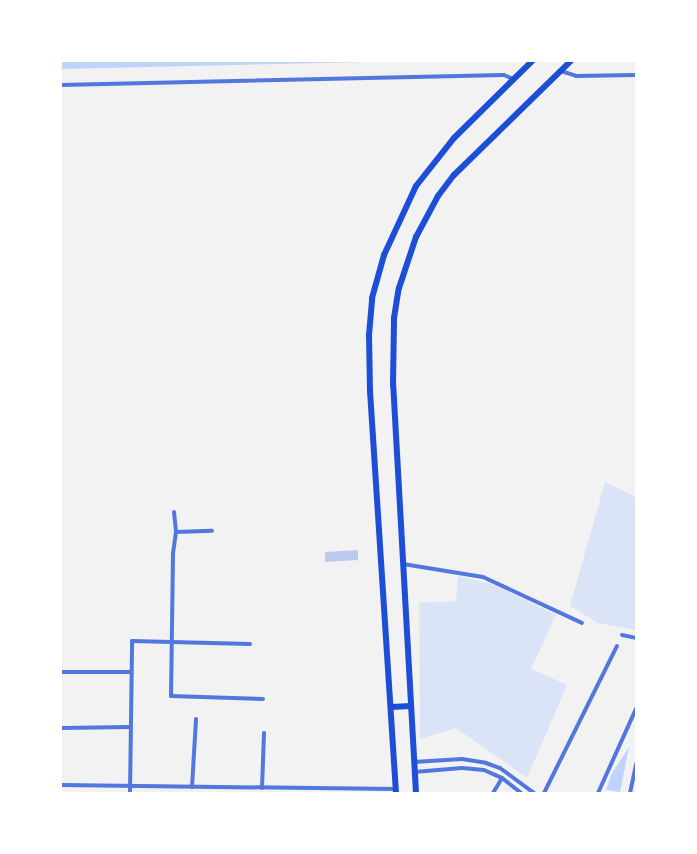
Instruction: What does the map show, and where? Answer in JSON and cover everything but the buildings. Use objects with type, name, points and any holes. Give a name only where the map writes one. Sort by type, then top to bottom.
[{"type":"main road","points":[[396,791],[370,391],[369,335],[372,298],[384,255],[416,186],[454,138],[532,61]]},
{"type":"main road","points":[[416,793],[393,385],[393,339],[396,303],[409,254],[426,216],[454,175],[569,63]]},
{"type":"main road","points":[[391,707],[411,706]]},
{"type":"street","points":[[561,71],[576,76],[636,75]]},
{"type":"street","points":[[61,85],[504,75],[513,79]]},
{"type":"street","points":[[174,512],[176,532],[171,696],[263,699]]},
{"type":"street","points":[[176,532],[212,531]]},
{"type":"street","points":[[403,564],[483,577],[582,623]]},
{"type":"street","points":[[622,635],[636,638]]},
{"type":"street","points":[[130,793],[130,672],[132,641],[250,644]]},
{"type":"street","points":[[544,793],[617,646]]},
{"type":"street","points":[[61,672],[130,672]]},
{"type":"street","points":[[598,793],[636,709]]},
{"type":"street","points":[[192,787],[196,719]]},
{"type":"street","points":[[61,728],[130,727]]},
{"type":"street","points":[[262,788],[264,733]]},
{"type":"street","points":[[414,762],[472,760],[486,763],[506,772],[534,793]]},
{"type":"street","points":[[630,793],[636,764]]},
{"type":"street","points":[[414,772],[473,768],[484,770],[502,778],[522,793]]},
{"type":"street","points":[[493,793],[506,772]]},
{"type":"street","points":[[61,785],[396,791]]},
{"type":"shaded area","points":[[605,482],[636,497],[636,630],[598,623],[570,606]]},
{"type":"shaded area","points":[[458,576],[492,584],[556,615],[531,669],[567,685],[527,778],[456,728],[420,739],[419,603],[456,601]]},
{"type":"water","points":[[61,61],[413,61],[61,69]]},
{"type":"water","points":[[629,747],[620,792],[606,790],[611,775]]}]
